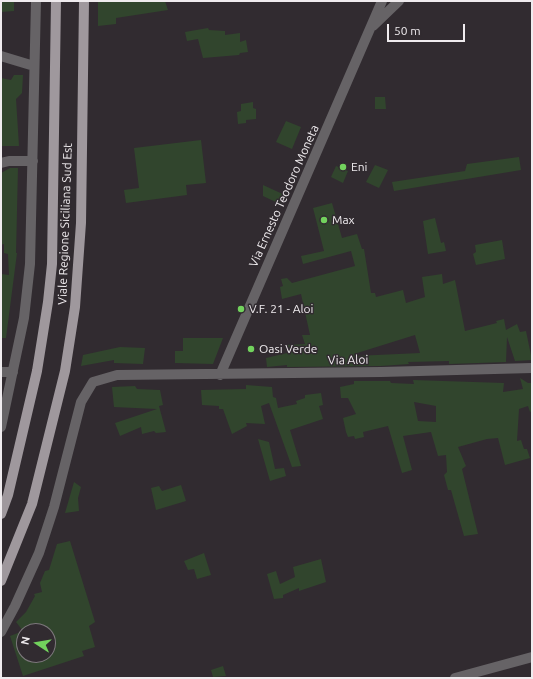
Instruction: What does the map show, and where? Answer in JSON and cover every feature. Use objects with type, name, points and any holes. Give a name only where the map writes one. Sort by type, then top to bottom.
[{"type":"main road","name":"Viale Regione Siciliana Sud Est","points":[[1,514],[8,494],[37,371],[49,294],[52,264],[56,1]]},
{"type":"main road","name":"Viale Regione Siciliana Sud Est","points":[[1,581],[32,504],[65,371],[75,307],[81,223],[84,1]]},
{"type":"street","points":[[1,427],[24,318],[30,264],[36,1]]},
{"type":"street","name":"Via Ernesto Teodoro Moneta","points":[[220,375],[382,1]]},
{"type":"street","name":"Via Ernesto Teodoro Moneta","points":[[371,28],[399,1]]},
{"type":"street","points":[[1,56],[34,66]]},
{"type":"street","points":[[1,163],[9,161],[33,161]]},
{"type":"street","name":"Via Aloi","points":[[1,632],[15,606],[39,553],[54,507],[81,402],[94,382],[117,375],[220,375],[532,368]]},
{"type":"street","points":[[1,372],[13,372]]},
{"type":"street","points":[[455,678],[532,657]]},
{"type":"building","points":[[1,1],[14,1],[14,11],[1,12]]},
{"type":"building","points":[[98,1],[165,1],[168,10],[116,18],[116,24],[98,26]]},
{"type":"building","points":[[208,28],[209,30],[225,31],[225,35],[240,33],[240,42],[246,40],[248,52],[240,53],[239,55],[203,58],[198,39],[187,41],[185,32]]},
{"type":"building","points":[[14,75],[23,75],[22,93],[16,99],[19,146],[1,146],[1,78],[11,80]]},
{"type":"building","points":[[375,97],[385,97],[386,109],[375,109]]},
{"type":"building","points":[[253,102],[253,108],[256,109],[256,119],[246,120],[246,123],[238,124],[237,112],[241,111],[241,104]]},
{"type":"building","points":[[286,121],[301,127],[292,149],[276,142]]},
{"type":"building","points":[[201,140],[206,183],[186,185],[187,195],[126,203],[124,190],[139,188],[134,148]]},
{"type":"building","points":[[519,157],[521,170],[394,191],[392,182],[465,171],[467,164]]},
{"type":"building","points":[[375,165],[388,170],[379,188],[366,182]]},
{"type":"building","points":[[336,166],[348,171],[343,183],[331,177]]},
{"type":"building","points":[[10,168],[18,168],[17,253],[6,338],[1,338],[1,274],[9,275],[8,254],[4,253],[4,244],[1,245],[1,173]]},
{"type":"building","points":[[263,185],[287,196],[282,205],[263,196]]},
{"type":"building","points":[[332,203],[342,238],[357,234],[362,249],[364,249],[371,293],[375,293],[376,297],[403,290],[406,303],[425,297],[422,277],[442,274],[443,284],[455,280],[465,331],[497,323],[496,321],[504,319],[506,330],[517,324],[520,332],[526,331],[532,360],[515,361],[507,337],[506,362],[449,364],[449,361],[408,362],[409,364],[381,366],[287,367],[287,365],[267,367],[266,358],[287,353],[287,345],[305,344],[302,335],[310,335],[301,294],[282,299],[280,287],[283,286],[281,279],[287,278],[292,283],[355,266],[351,251],[303,264],[301,256],[324,251],[313,208]],"holes":[[[415,335],[420,353],[355,356],[354,354]]]},
{"type":"building","points":[[435,218],[441,243],[444,242],[446,251],[428,254],[423,221]]},
{"type":"building","points":[[502,240],[505,259],[476,265],[473,254],[476,252],[475,245]]},
{"type":"building","points":[[183,338],[223,338],[213,364],[175,363],[175,351],[183,351]]},
{"type":"building","points":[[120,347],[145,348],[143,364],[114,363],[114,360],[81,366],[83,355]]},
{"type":"building","points":[[520,378],[528,383],[532,383],[532,411],[530,412],[528,406],[519,409],[517,441],[521,440],[524,449],[527,449],[530,458],[505,465],[498,438],[487,439],[458,447],[466,466],[462,469],[478,534],[464,536],[451,490],[448,490],[444,475],[447,472],[446,455],[438,456],[431,432],[403,436],[412,470],[402,473],[388,426],[363,432],[364,437],[355,439],[354,436],[348,437],[343,418],[356,414],[348,398],[341,398],[340,387],[354,384],[354,381],[390,381],[391,383],[414,384],[413,380],[504,383],[503,392],[523,389]],"holes":[[[414,402],[436,406],[436,422],[418,421]]]},
{"type":"building","points":[[246,385],[272,387],[273,397],[276,398],[278,408],[297,404],[296,401],[305,398],[305,395],[321,393],[323,405],[319,406],[323,419],[290,430],[301,466],[292,467],[269,403],[261,406],[265,424],[246,423],[247,426],[232,434],[223,409],[219,409],[219,406],[202,405],[201,390],[246,389]]},
{"type":"building","points":[[135,386],[137,389],[160,390],[163,405],[159,406],[166,432],[156,433],[154,431],[142,434],[141,427],[120,436],[115,423],[157,409],[114,407],[112,387]]},
{"type":"building","points":[[258,439],[269,442],[275,469],[284,468],[286,476],[270,481]]},
{"type":"building","points":[[74,482],[81,487],[78,498],[79,511],[65,513]]},
{"type":"building","points":[[181,485],[186,501],[156,510],[151,488],[159,486],[162,491]]},
{"type":"building","points":[[70,541],[95,622],[89,626],[95,647],[82,651],[84,656],[23,676],[19,663],[56,663],[56,623],[16,622],[26,612],[35,596],[34,594],[42,592],[40,583],[45,571],[49,570],[57,544]]},
{"type":"building","points":[[204,553],[211,575],[197,579],[194,569],[188,570],[184,561]]},
{"type":"building","points":[[321,559],[326,582],[299,591],[299,588],[283,595],[283,598],[274,599],[267,574],[276,571],[280,584],[295,577],[293,567]]},
{"type":"building","points":[[16,634],[16,654],[10,636]]},
{"type":"building","points":[[223,666],[226,676],[213,677],[211,670]]},
{"type":"place","name":"Eni","points":[[343,167]]},
{"type":"place","name":"Max","points":[[324,220]]},
{"type":"place","name":"V.F. 21 - Aloi","points":[[241,309]]},
{"type":"place","name":"Oasi Verde","points":[[251,349]]}]
